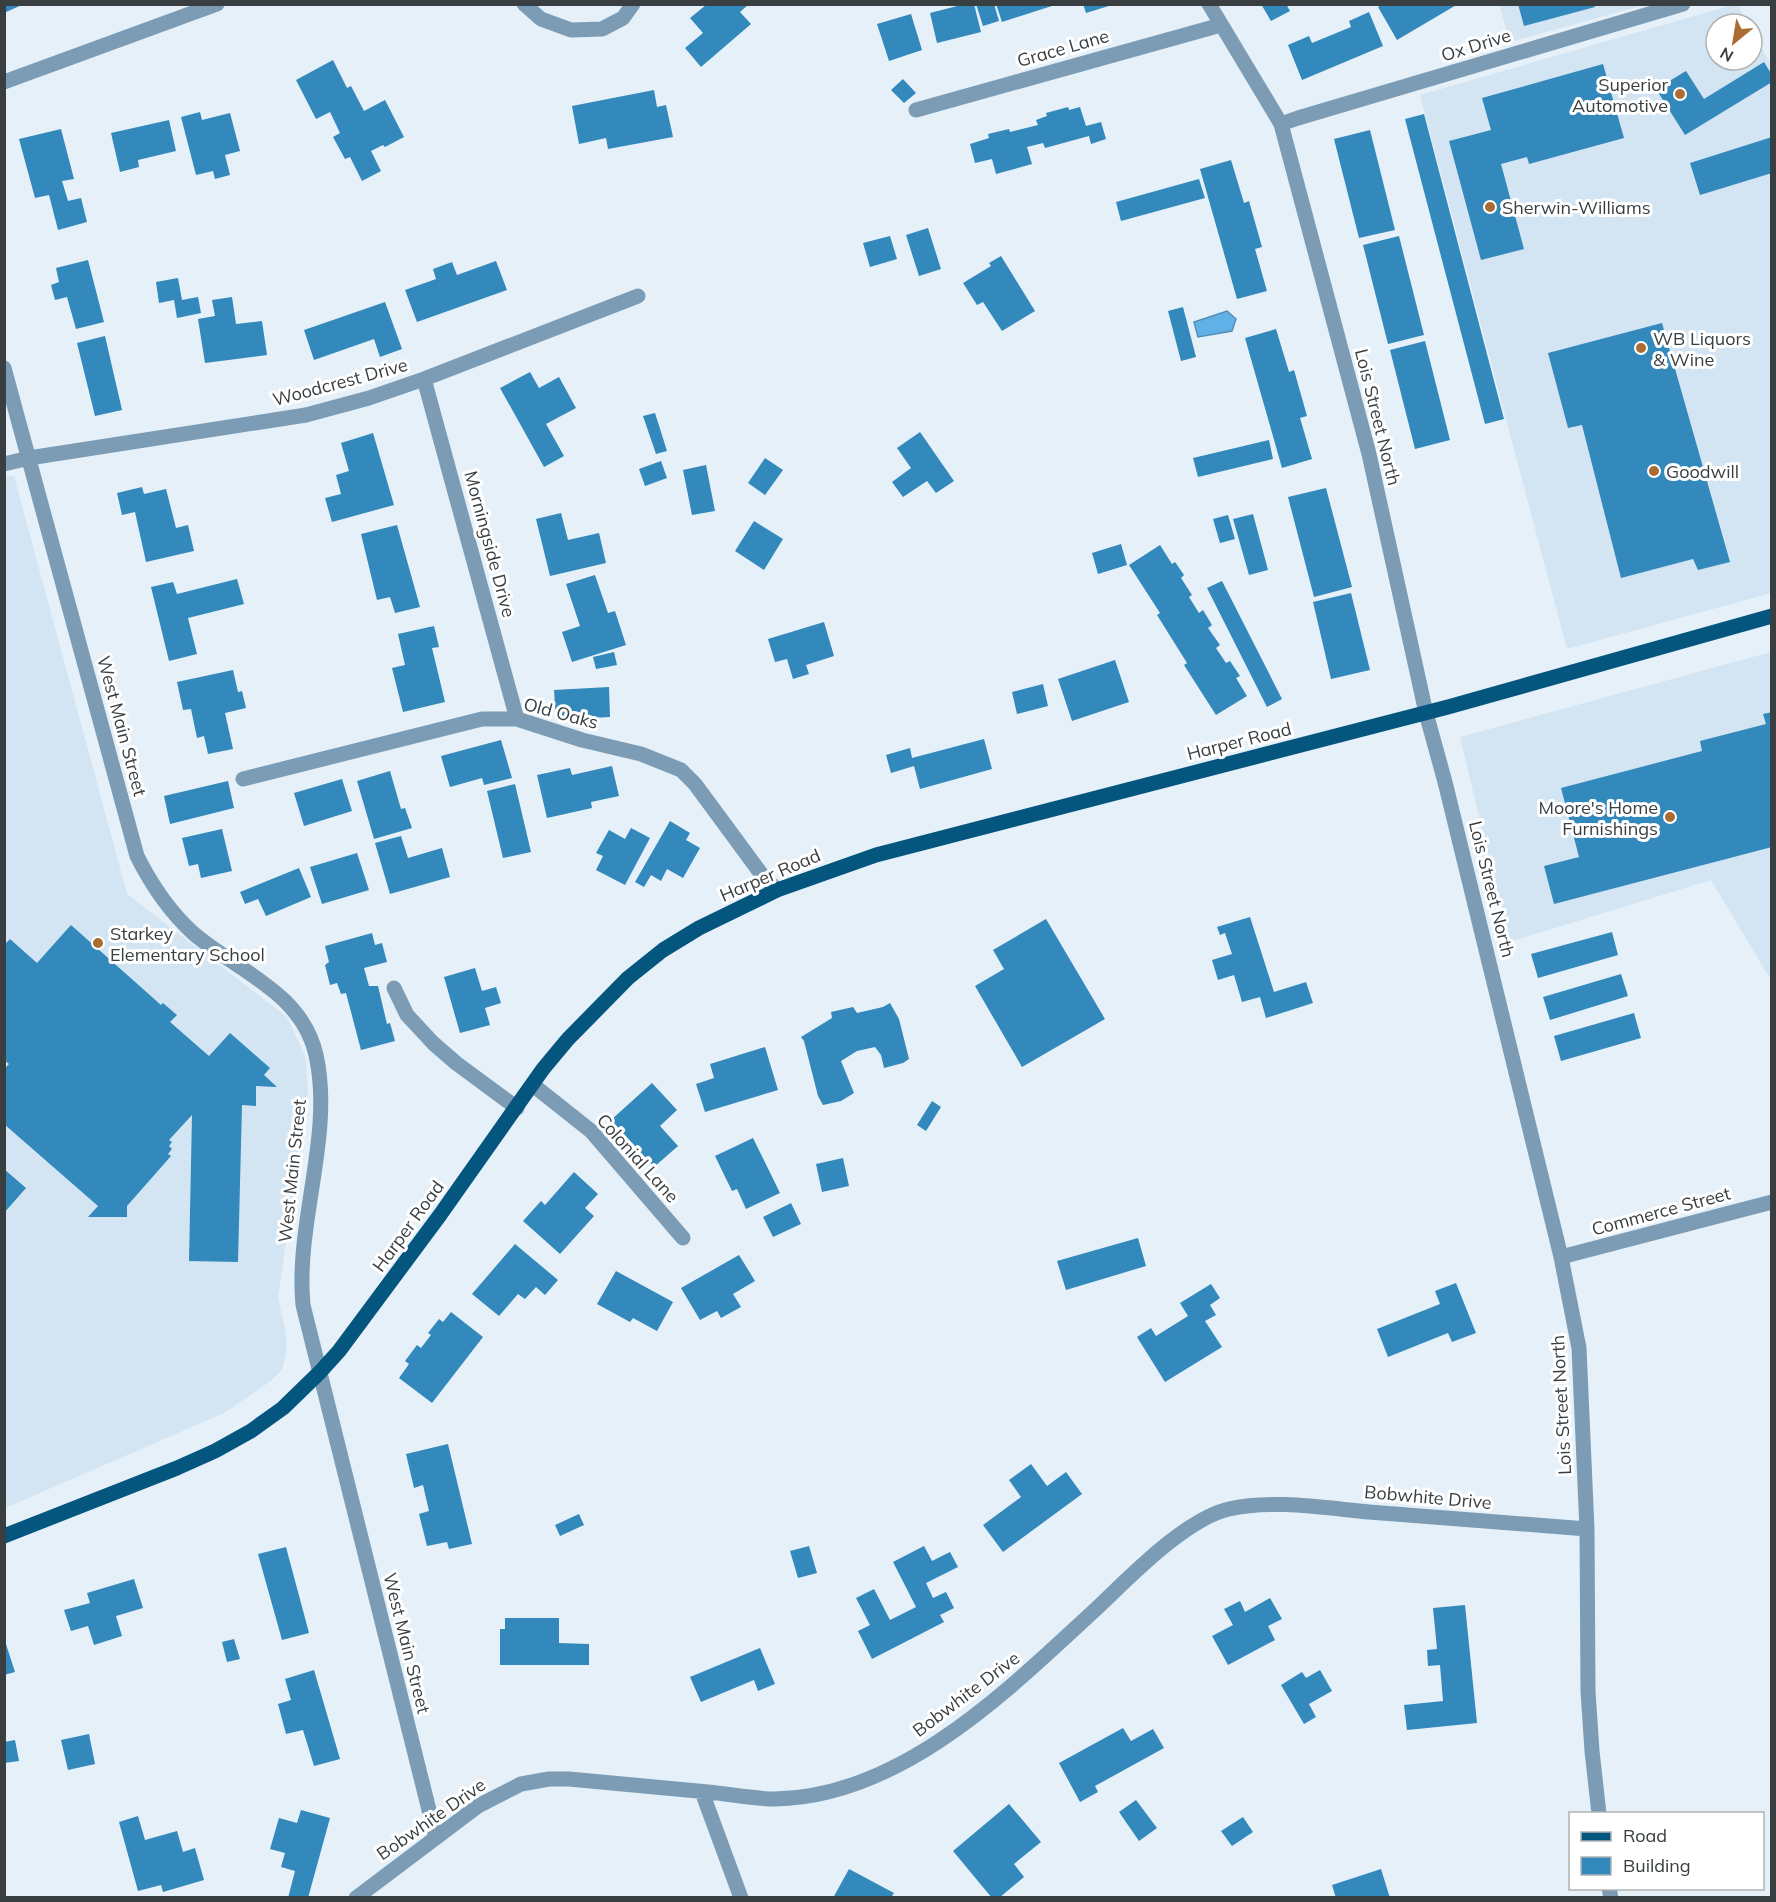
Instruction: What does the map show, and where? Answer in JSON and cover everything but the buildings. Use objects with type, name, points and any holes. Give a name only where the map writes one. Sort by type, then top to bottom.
[{"type":"main road","name":"Harper Road","points":[[4,1536],[215,1451],[251,1431],[283,1408],[339,1350],[427,1233],[543,1069],[568,1039],[628,978],[654,957],[699,928],[777,890],[876,855],[1426,712],[1772,616]]},
{"type":"street","points":[[4,82],[217,4]]},
{"type":"street","points":[[524,4],[541,19],[571,30],[602,29],[623,18],[633,4]]},
{"type":"street","name":"Lois Street North","points":[[1209,4],[1281,124],[1369,454],[1426,712],[1448,793],[1561,1257],[1579,1348],[1587,1529],[1588,1691],[1599,1812]]},
{"type":"street","name":"Ox Drive","points":[[1281,124],[1683,4]]},
{"type":"street","name":"Grace Lane","points":[[916,110],[1221,25]]},
{"type":"street","name":"Woodcrest Drive","points":[[4,464],[29,458],[306,415],[369,398],[424,379],[638,296]]},
{"type":"street","name":"West Main Street","points":[[4,368],[137,856],[161,898],[177,917],[214,949],[277,993],[294,1011],[308,1031],[316,1053],[321,1100],[317,1148],[303,1244],[301,1289],[303,1305],[435,1838]]},
{"type":"street","name":"Morningside Drive","points":[[424,379],[518,720]]},
{"type":"street","name":"Old Oaks","points":[[243,779],[482,719],[518,720],[582,740],[641,753],[681,770],[695,784],[762,875],[777,890]]},
{"type":"street","points":[[394,988],[407,1015],[433,1043],[517,1108]]},
{"type":"street","name":"Colonial Lane","points":[[533,1085],[591,1131],[683,1238]]},
{"type":"street","name":"Commerce Street","points":[[1561,1257],[1772,1202]]},
{"type":"street","name":"Bobwhite Drive","points":[[356,1898],[478,1806],[521,1784],[549,1779],[569,1779],[774,1799],[850,1785],[903,1764],[938,1742],[1017,1682],[1154,1555],[1192,1525],[1227,1509],[1263,1505],[1313,1507],[1587,1529]]},
{"type":"street","points":[[702,1792],[741,1898]]},
{"type":"shaded area","points":[[1499,4],[1644,5],[1510,42]]},
{"type":"shaded area","points":[[1738,5],[1742,12],[1709,12]]},
{"type":"shaded area","points":[[1704,13],[1704,72],[1764,72],[1764,52],[1771,65],[1771,593],[1567,649],[1420,95]]},
{"type":"shaded area","name":"Starkey Elementary School","points":[[4,476],[14,476],[127,894],[287,1017],[305,1056],[308,1090],[278,1298],[286,1333],[286,1353],[279,1373],[224,1413],[5,1508]]},
{"type":"shaded area","points":[[1771,652],[1771,980],[1711,880],[1509,942],[1460,737]]},
{"type":"water","points":[[1227,311],[1236,319],[1232,331],[1198,337],[1194,322]]},
{"type":"place","name":"Superior Automotive","points":[[1680,94]]},
{"type":"place","name":"Sherwin-Williams","points":[[1490,207]]},
{"type":"place","name":"WB Liquors & Wine","points":[[1641,348]]},
{"type":"place","name":"Goodwill","points":[[1654,471]]},
{"type":"place","name":"Moore's Home Furnishings","points":[[1670,817]]},
{"type":"place","name":"Starkey Elementary School","points":[[98,943]]}]
